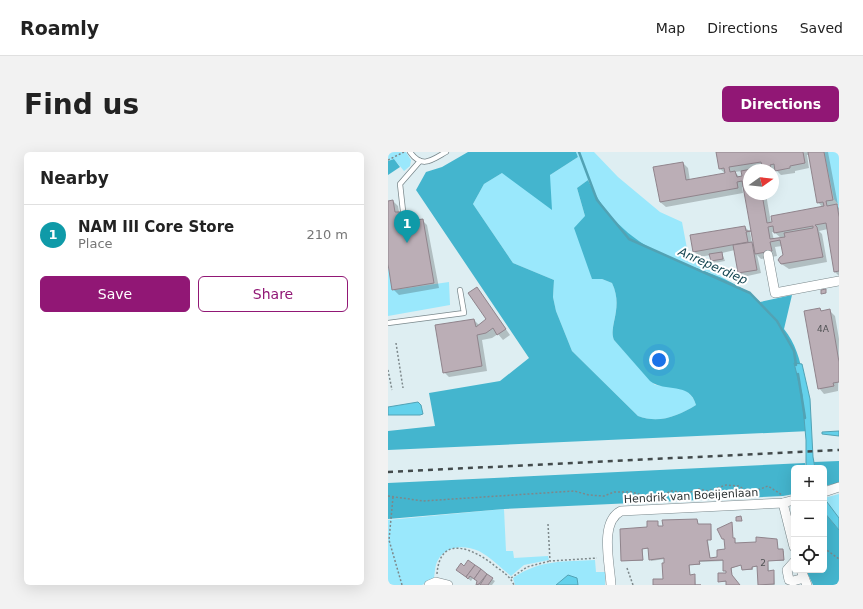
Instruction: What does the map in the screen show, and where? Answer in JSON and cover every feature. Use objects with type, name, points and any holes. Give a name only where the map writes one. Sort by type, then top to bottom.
[{"type":"street","points":[[768,255],[775,293],[839,281]]},
{"type":"street","points":[[827,491],[839,487]]},
{"type":"street","name":"Hendrik van Boeijenlaan","points":[[611,585],[608,530],[613,516],[621,511],[791,501]]},
{"type":"street","points":[[783,502],[792,537]]},
{"type":"street","points":[[791,565],[787,570],[787,576],[793,581],[804,578]]},
{"type":"street","points":[[433,584],[448,585]]},
{"type":"lane","points":[[410,152],[415,159],[420,161],[430,161],[446,152]]},
{"type":"lane","points":[[404,211],[400,184],[420,161]]},
{"type":"lane","points":[[388,323],[464,313],[460,290]]},
{"type":"path","points":[[388,160],[404,152]]},
{"type":"path","points":[[396,343],[403,388]]},
{"type":"path","points":[[388,370],[392,390]]},
{"type":"path","points":[[388,496],[423,501],[574,491],[589,495],[604,496],[621,491],[657,499],[671,491],[688,493],[699,489],[708,491],[726,485],[739,486],[750,493],[768,486],[780,494],[783,502]]},
{"type":"path","points":[[394,497],[389,540],[402,585]]},
{"type":"path","points":[[548,524],[550,561]]},
{"type":"path","points":[[433,584],[439,559],[444,553],[460,548],[481,555],[511,578],[514,585]]},
{"type":"path","points":[[827,550],[839,559]]},
{"type":"path","points":[[511,578],[533,565],[550,561],[597,558]]},
{"type":"path","points":[[627,568],[633,585]]},
{"type":"shaded area","points":[[388,152],[406,152],[411,160],[410,166],[404,171],[394,159],[388,161]]},
{"type":"shaded area","points":[[468,152],[576,152],[578,157],[550,175],[552,210],[502,173],[484,184],[473,204],[513,263],[554,280],[553,297],[556,311],[572,351],[638,416],[653,419],[668,418],[696,405],[693,398],[683,390],[663,386],[650,381],[614,340],[613,329],[617,300],[612,283],[602,279],[592,279],[574,228],[585,216],[577,188],[588,180],[601,203],[618,224],[650,248],[738,286],[760,302],[792,295],[784,329],[797,352],[801,364],[810,431],[388,450],[388,431],[435,426],[429,393],[500,381],[529,358],[416,190],[426,172],[442,167]]},
{"type":"shaded area","points":[[576,152],[594,152],[618,177],[660,212],[682,222],[688,254],[728,281],[663,255],[639,242],[609,214],[601,204],[588,180],[577,188],[585,216],[592,279],[602,279],[612,283],[617,300],[613,328],[614,340],[655,385],[680,389],[690,394],[694,399],[696,405],[668,418],[653,419],[638,416],[572,351],[556,311],[553,297],[554,280],[513,263],[473,204],[484,184],[502,173],[550,175],[578,157]]},
{"type":"shaded area","points":[[824,152],[839,152],[839,212],[838,204],[834,199]]},
{"type":"shaded area","points":[[394,159],[400,167],[388,175],[388,161]]},
{"type":"shaded area","points":[[390,268],[394,290],[449,282],[450,305],[388,316],[388,269]]},
{"type":"shaded area","points":[[794,363],[802,364],[810,399],[814,465],[806,465],[806,440],[802,395]]},
{"type":"shaded area","points":[[418,402],[421,405],[423,414],[388,415],[388,407]]},
{"type":"shaded area","points":[[839,431],[839,436],[822,434],[822,432]]},
{"type":"shaded area","points":[[839,461],[839,483],[827,485],[827,465],[814,465],[814,462]]},
{"type":"shaded area","points":[[805,463],[805,465],[791,465],[791,495],[783,496],[504,509],[388,519],[388,483]]},
{"type":"shaded area","points":[[839,494],[839,518],[827,502],[827,497]]},
{"type":"shaded area","points":[[827,502],[839,518],[839,530],[827,516]]},
{"type":"shaded area","points":[[504,509],[506,551],[513,551],[514,558],[548,556],[549,560],[524,565],[511,576],[479,551],[462,547],[451,549],[441,555],[436,564],[434,578],[422,585],[388,585],[388,520]]},
{"type":"shaded area","points":[[827,516],[839,530],[839,585],[813,585],[807,573],[827,573]]},
{"type":"shaded area","points":[[595,560],[596,572],[605,572],[605,585],[515,585],[513,578],[533,567],[543,564]]},
{"type":"shaded area","points":[[568,575],[577,578],[578,585],[556,585]]},
{"type":"building","points":[[716,152],[803,152],[805,163],[779,170],[779,164],[762,164],[761,162],[729,167],[730,172],[735,171],[737,177],[742,176],[741,171],[743,171],[743,187],[742,181],[737,182],[738,188],[660,202],[653,167],[683,162],[686,180],[725,173],[724,168],[719,169]]},
{"type":"building","points":[[808,152],[824,152],[833,200],[826,201],[827,206],[837,204],[839,217],[839,271],[834,272],[826,223],[815,225],[817,227],[823,257],[781,264],[778,260],[783,255],[780,240],[770,242],[772,251],[755,254],[745,200],[763,200],[767,223],[772,222],[771,216],[824,206],[823,202],[817,203]],"holes":[[[773,226],[774,233],[813,226],[813,228],[784,233],[785,237],[770,239],[768,227]]]},
{"type":"building","points":[[393,200],[395,212],[400,212],[402,222],[423,219],[434,283],[392,290],[388,264],[388,201]]},
{"type":"building","points":[[745,226],[746,231],[751,231],[746,232],[748,242],[693,252],[690,235]]},
{"type":"building","points":[[752,242],[757,270],[738,273],[733,245]]},
{"type":"building","points":[[722,252],[723,259],[711,261],[709,254]]},
{"type":"building","points":[[477,287],[506,329],[497,335],[493,328],[486,333],[477,335],[482,366],[443,373],[435,325],[474,319],[476,327],[486,319],[468,293]]},
{"type":"building","points":[[826,289],[826,293],[821,294],[821,290]]},
{"type":"building","points":[[820,308],[821,311],[830,309],[839,362],[839,382],[833,383],[834,386],[818,389],[804,311]]},
{"type":"building","points":[[741,516],[742,521],[736,521],[736,517]]},
{"type":"building","points":[[697,519],[698,524],[711,524],[711,540],[707,540],[710,558],[717,557],[717,550],[725,549],[724,539],[722,539],[717,529],[732,522],[733,538],[735,538],[735,543],[756,542],[756,537],[777,539],[778,549],[783,549],[784,560],[768,561],[768,571],[774,570],[774,584],[758,585],[757,566],[752,567],[752,569],[742,570],[741,565],[731,568],[732,575],[740,585],[726,585],[726,581],[718,582],[718,573],[726,573],[726,571],[723,571],[723,560],[699,561],[700,564],[689,565],[690,575],[695,574],[695,585],[653,585],[653,579],[663,579],[662,563],[664,563],[664,558],[649,560],[648,548],[642,549],[643,560],[621,561],[620,529],[647,527],[647,521],[658,521],[658,526],[663,526],[662,520]]},
{"type":"building","points":[[468,560],[475,565],[466,577],[456,570],[461,563],[464,566]]},
{"type":"building","points":[[475,565],[481,569],[474,579],[470,576],[468,579],[466,577]]},
{"type":"building","points":[[481,569],[487,574],[479,584],[476,585],[477,581],[474,579]]},
{"type":"building","points":[[487,574],[493,578],[488,585],[480,585]]},
{"type":"waterway","name":"Anreperdiep","points":[[579,152],[597,200],[629,239],[750,293],[777,321],[794,351],[796,365]]},
{"type":"waterway","name":"Anreperdiep","points":[[798,374],[805,418]]},
{"type":"railway","points":[[388,472],[839,450]]},
{"type":"place","name":"NAM III Core Store","points":[[407,243]]}]
